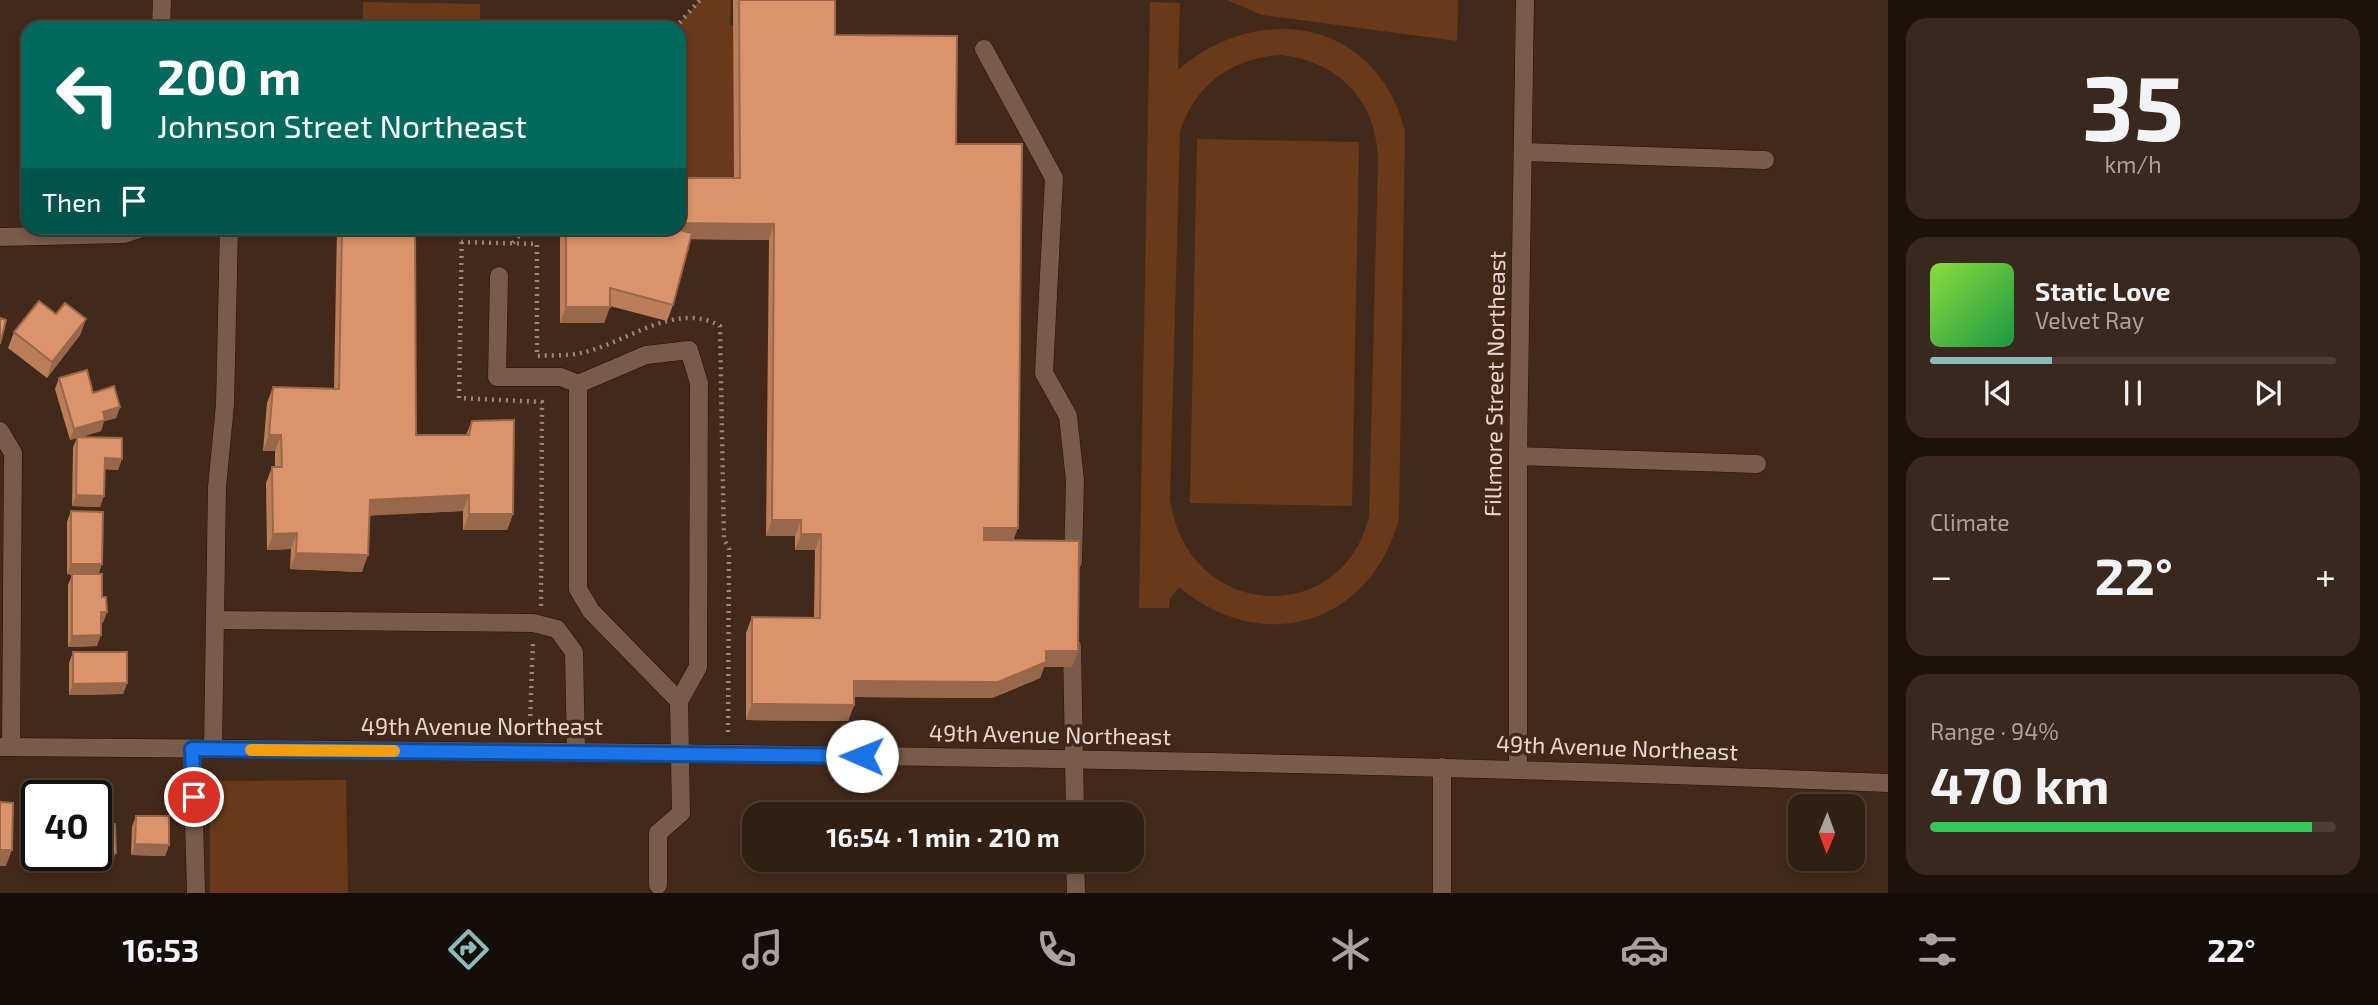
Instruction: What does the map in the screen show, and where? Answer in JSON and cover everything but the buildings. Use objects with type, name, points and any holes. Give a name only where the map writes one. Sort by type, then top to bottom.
[{"type":"street","points":[[161,21],[162,0]]},
{"type":"street","name":"Fillmore Street Northeast","points":[[1518,768],[1518,456],[1525,0]]},
{"type":"street","points":[[984,49],[1054,178],[1044,373],[1068,416],[1075,480],[1072,584]]},
{"type":"street","points":[[1523,152],[1765,160]]},
{"type":"street","points":[[0,237],[83,235]]},
{"type":"street","points":[[213,749],[216,487],[225,405],[229,235]]},
{"type":"street","points":[[499,276],[497,377],[561,377],[578,384],[646,355],[689,350],[699,383],[698,667],[679,701],[681,813],[658,833],[658,885]]},
{"type":"street","points":[[578,384],[578,589],[591,611],[679,701]]},
{"type":"street","points":[[0,431],[13,453],[5,747]]},
{"type":"street","points":[[1518,456],[1757,464]]},
{"type":"street","points":[[216,620],[533,623],[557,629],[574,652],[576,752]]},
{"type":"street","points":[[1072,626],[1075,802]]},
{"type":"street","name":"49th Avenue Northeast","points":[[5,747],[1075,759],[1518,768],[1888,783]]},
{"type":"street","points":[[192,749],[196,893]]},
{"type":"street","points":[[1442,767],[1442,893]]},
{"type":"street","points":[[1075,872],[1076,893]]},
{"type":"path","points":[[681,21],[700,0]]},
{"type":"path","points":[[461,235],[459,398],[542,402],[542,601],[533,623],[530,723]]},
{"type":"path","points":[[512,243],[519,235]]},
{"type":"path","points":[[461,242],[537,244],[537,356]]},
{"type":"shaded area","points":[[700,0],[731,0],[730,25],[735,26],[734,194],[686,194],[686,21],[681,21]]},
{"type":"shaded area","points":[[1227,0],[1458,0],[1457,41],[1262,15]]},
{"type":"shaded area","points":[[363,2],[480,4],[480,21],[363,21]]},
{"type":"shaded area","points":[[1150,2],[1180,3],[1178,70],[1210,48],[1244,34],[1278,29],[1311,32],[1342,44],[1369,64],[1391,93],[1405,131],[1399,519],[1385,555],[1364,584],[1339,606],[1310,619],[1278,624],[1245,621],[1211,609],[1179,587],[1170,599],[1169,608],[1139,608]],"holes":[[[1281,55],[1301,59],[1336,75],[1350,88],[1362,102],[1376,138],[1378,159],[1369,517],[1353,554],[1328,579],[1297,593],[1264,596],[1231,587],[1203,568],[1181,538],[1170,498],[1180,131],[1187,114],[1206,87],[1232,68],[1263,57]]]},
{"type":"shaded area","points":[[1197,139],[1359,142],[1352,506],[1190,503]]},
{"type":"shaded area","points":[[346,780],[348,893],[210,893],[210,781]]},
{"type":"slow traffic","points":[[251,750],[394,751]]},
{"type":"route","points":[[194,797],[192,749],[862,756]]}]
